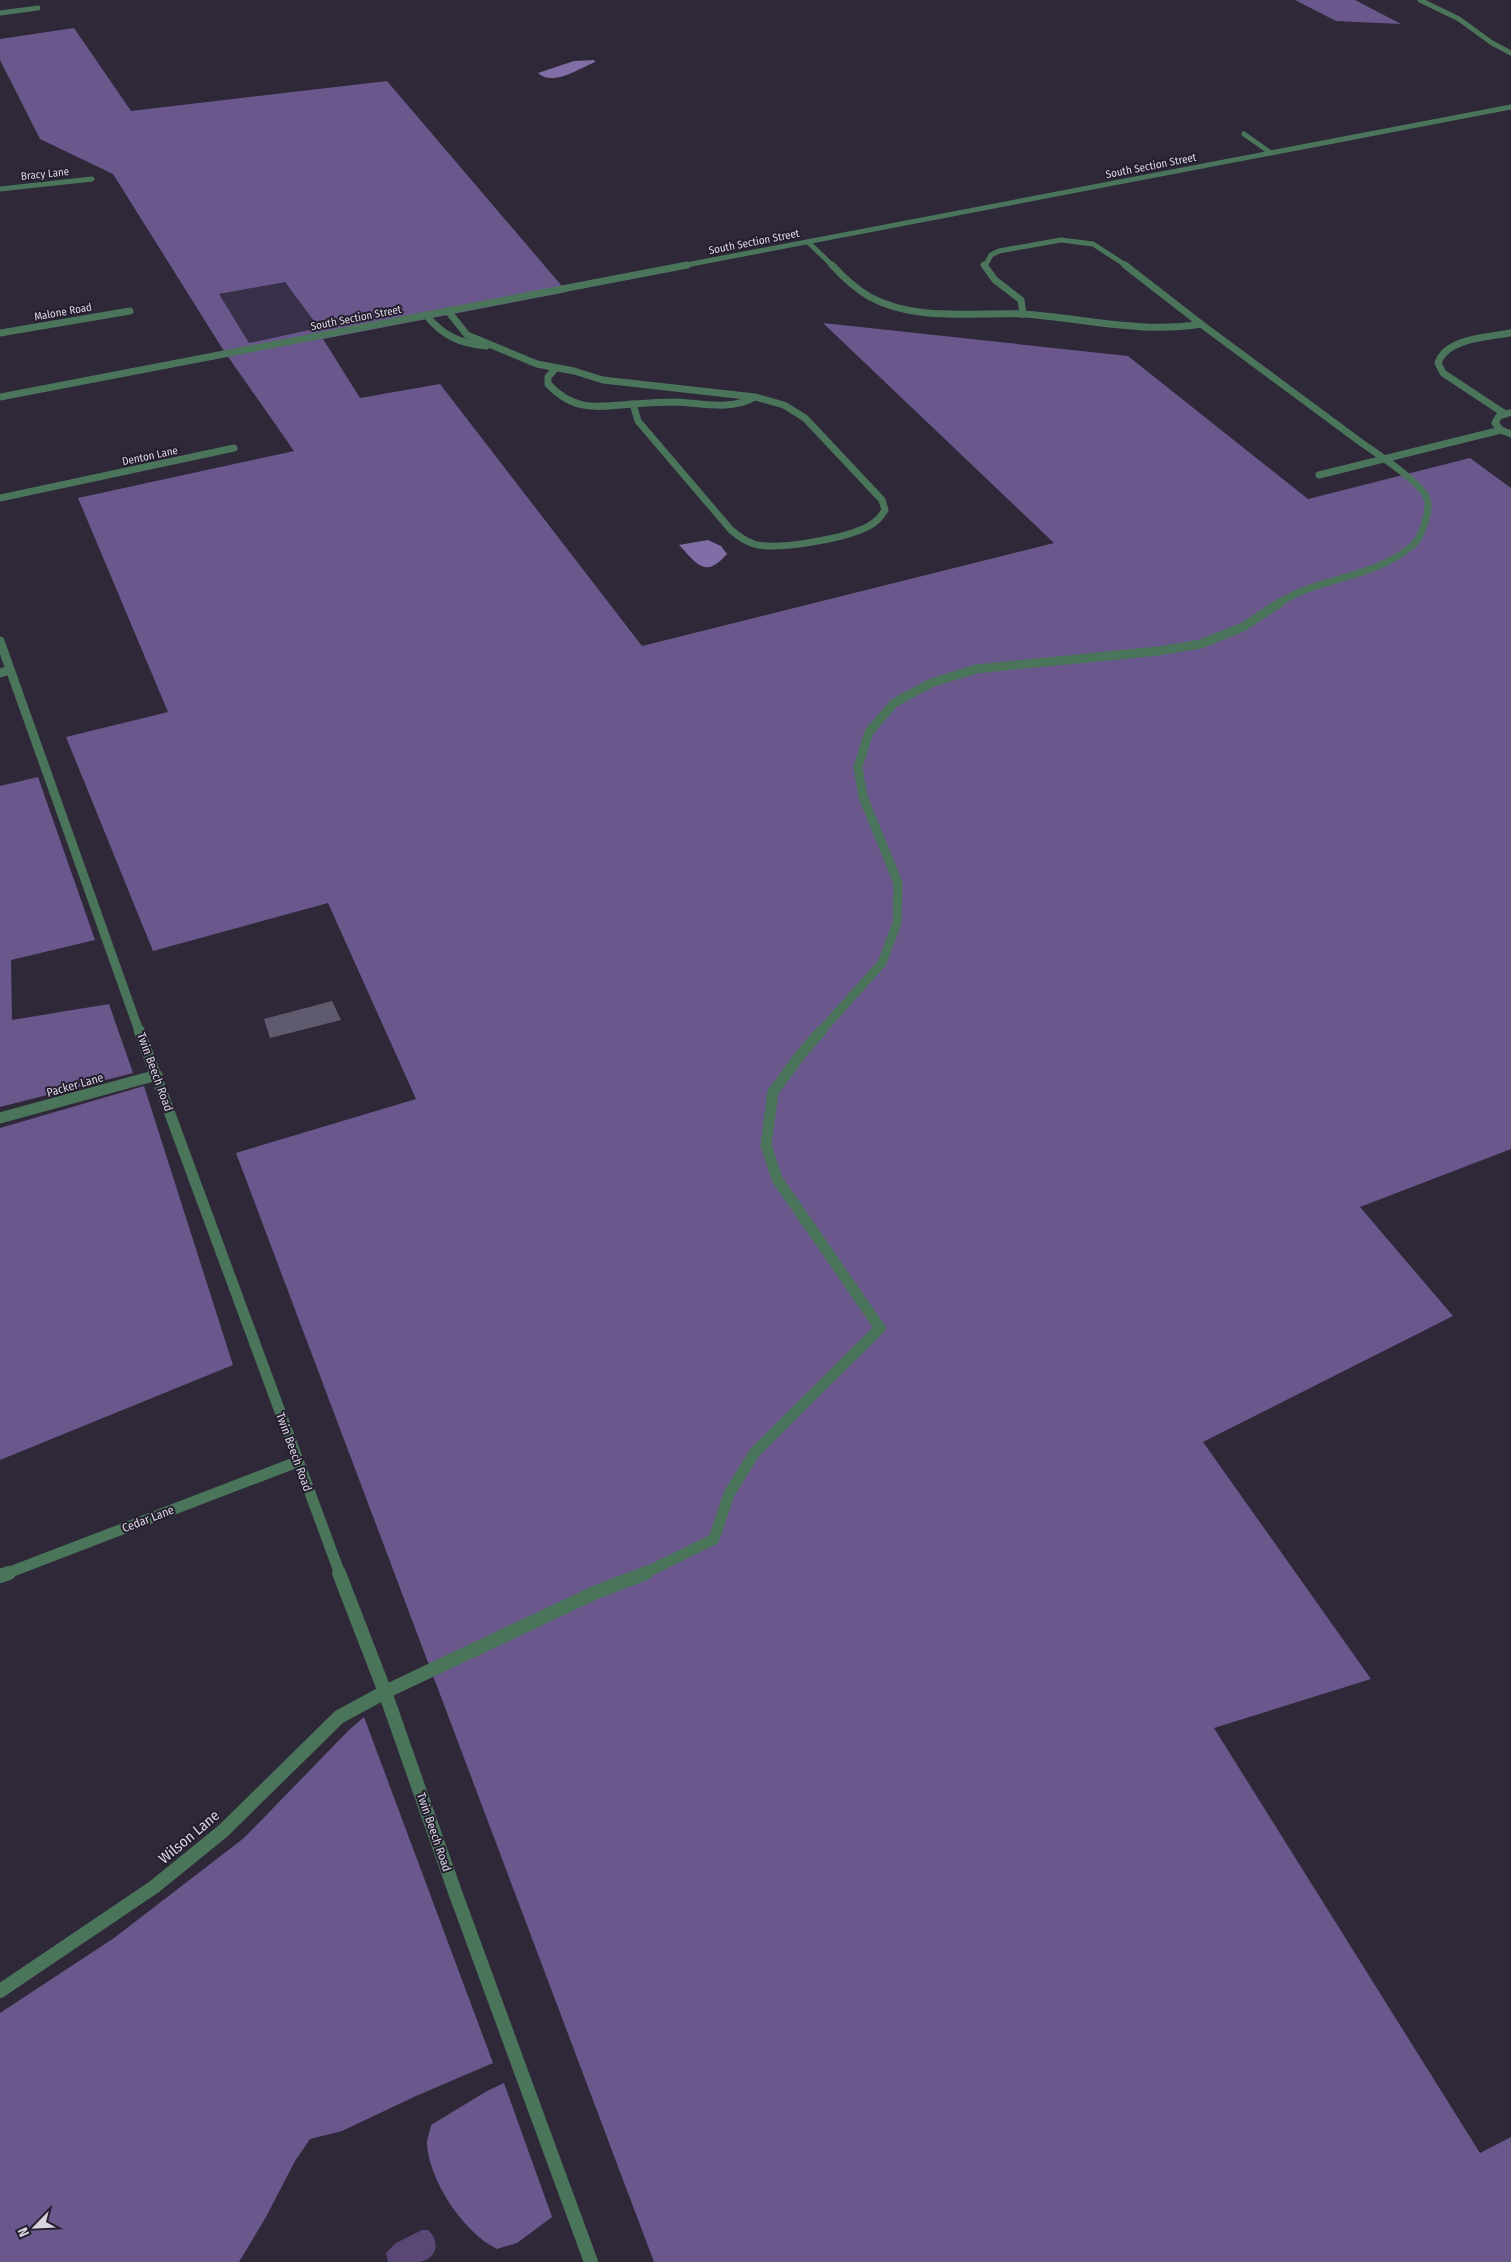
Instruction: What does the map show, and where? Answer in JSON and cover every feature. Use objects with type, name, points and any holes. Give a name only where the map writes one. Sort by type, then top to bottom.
[{"type":"street","points":[[1422,1],[1437,0]]},
{"type":"street","points":[[1422,1],[1459,19],[1492,43],[1511,53]]},
{"type":"street","points":[[0,13],[38,8]]},
{"type":"street","name":"South Section Street","points":[[0,397],[1511,107]]},
{"type":"street","points":[[1244,134],[1271,153]]},
{"type":"street","name":"Bracy Lane","points":[[0,189],[92,180]]},
{"type":"street","points":[[1023,314],[1021,300],[986,271],[984,265],[991,255],[999,251],[1061,240],[1081,241],[1102,248],[1201,324],[1384,459]]},
{"type":"street","points":[[808,242],[861,291],[887,304],[928,313],[1023,314],[1161,330],[1201,324]]},
{"type":"street","name":"Malone Road","points":[[0,333],[130,310]]},
{"type":"street","points":[[448,311],[467,335],[531,362],[574,371],[603,380],[756,397],[784,405],[805,418],[882,500],[885,510],[879,520],[867,528],[796,546],[770,546],[745,540],[731,530],[638,421],[633,404]]},
{"type":"street","points":[[426,315],[448,339],[465,344],[492,346]]},
{"type":"street","points":[[1508,413],[1443,373],[1437,364],[1437,360],[1440,353],[1451,347],[1511,333]]},
{"type":"street","points":[[556,368],[548,377],[548,384],[557,396],[566,401],[590,406],[675,402],[724,404],[749,401],[756,397]]},
{"type":"street","points":[[1508,413],[1496,419],[1497,426],[1511,434]]},
{"type":"street","points":[[1319,475],[1501,430]]},
{"type":"street","name":"Denton Lane","points":[[0,498],[234,448]]},
{"type":"street","name":"Wilson Lane","points":[[0,1991],[154,1887],[223,1831],[339,1717],[385,1692],[594,1593],[658,1568],[714,1539],[729,1494],[755,1452],[880,1328],[778,1179],[766,1145],[768,1119],[774,1092],[801,1054],[882,962],[897,923],[898,883],[863,797],[858,767],[869,732],[894,703],[931,683],[976,669],[1158,651],[1200,644],[1242,627],[1292,595],[1375,569],[1393,560],[1415,543],[1425,522],[1429,505],[1419,487],[1384,459]]},
{"type":"street","name":"Twin Beech Road","points":[[0,641],[5,671],[157,1075],[297,1462],[385,1692],[455,1892],[591,2262]]},
{"type":"street","name":"Packer Lane","points":[[0,1118],[157,1075]]},
{"type":"street","name":"Cedar Lane","points":[[0,1576],[297,1462]]},
{"type":"shaded area","points":[[1295,0],[1355,0],[1401,24],[1336,21]]},
{"type":"shaded area","points":[[74,28],[131,111],[387,81],[567,292],[323,339],[360,398],[440,384],[642,646],[1054,543],[823,323],[1128,356],[1308,499],[1470,458],[1511,488],[1511,1149],[1360,1207],[1453,1316],[1203,1442],[1371,1679],[1214,1728],[1480,2153],[1511,2137],[1511,2262],[654,2262],[236,1153],[416,1099],[328,903],[153,951],[66,737],[168,712],[78,498],[294,451],[222,348],[113,174],[40,139],[0,60],[0,39]],"holes":[[[285,282],[319,328],[249,343],[219,294]]]},
{"type":"shaded area","points":[[594,60],[595,62],[559,77],[544,77],[538,73],[574,61]]},
{"type":"shaded area","points":[[285,282],[319,329],[249,343],[219,294]]},
{"type":"shaded area","points":[[708,540],[721,546],[727,554],[713,566],[707,567],[696,563],[679,545]]},
{"type":"shaded area","points":[[38,777],[95,940],[11,960],[12,1020],[109,1004],[133,1073],[0,1107],[0,786]]},
{"type":"shaded area","points":[[144,1086],[233,1365],[0,1460],[0,1128]]},
{"type":"shaded area","points":[[364,1717],[493,2063],[416,2096],[342,2131],[310,2139],[295,2161],[266,2217],[239,2262],[0,2262],[0,2013],[114,1938],[244,1838]]},
{"type":"shaded area","points":[[504,2083],[552,2217],[517,2243],[497,2249],[472,2231],[450,2204],[434,2174],[429,2158],[427,2139],[431,2125],[487,2091]]},
{"type":"shaded area","points":[[422,2230],[428,2230],[434,2239],[435,2249],[431,2257],[420,2262],[388,2262],[386,2253],[396,2243]]},
{"type":"building","points":[[332,1001],[341,1020],[270,1038],[264,1019]]}]
